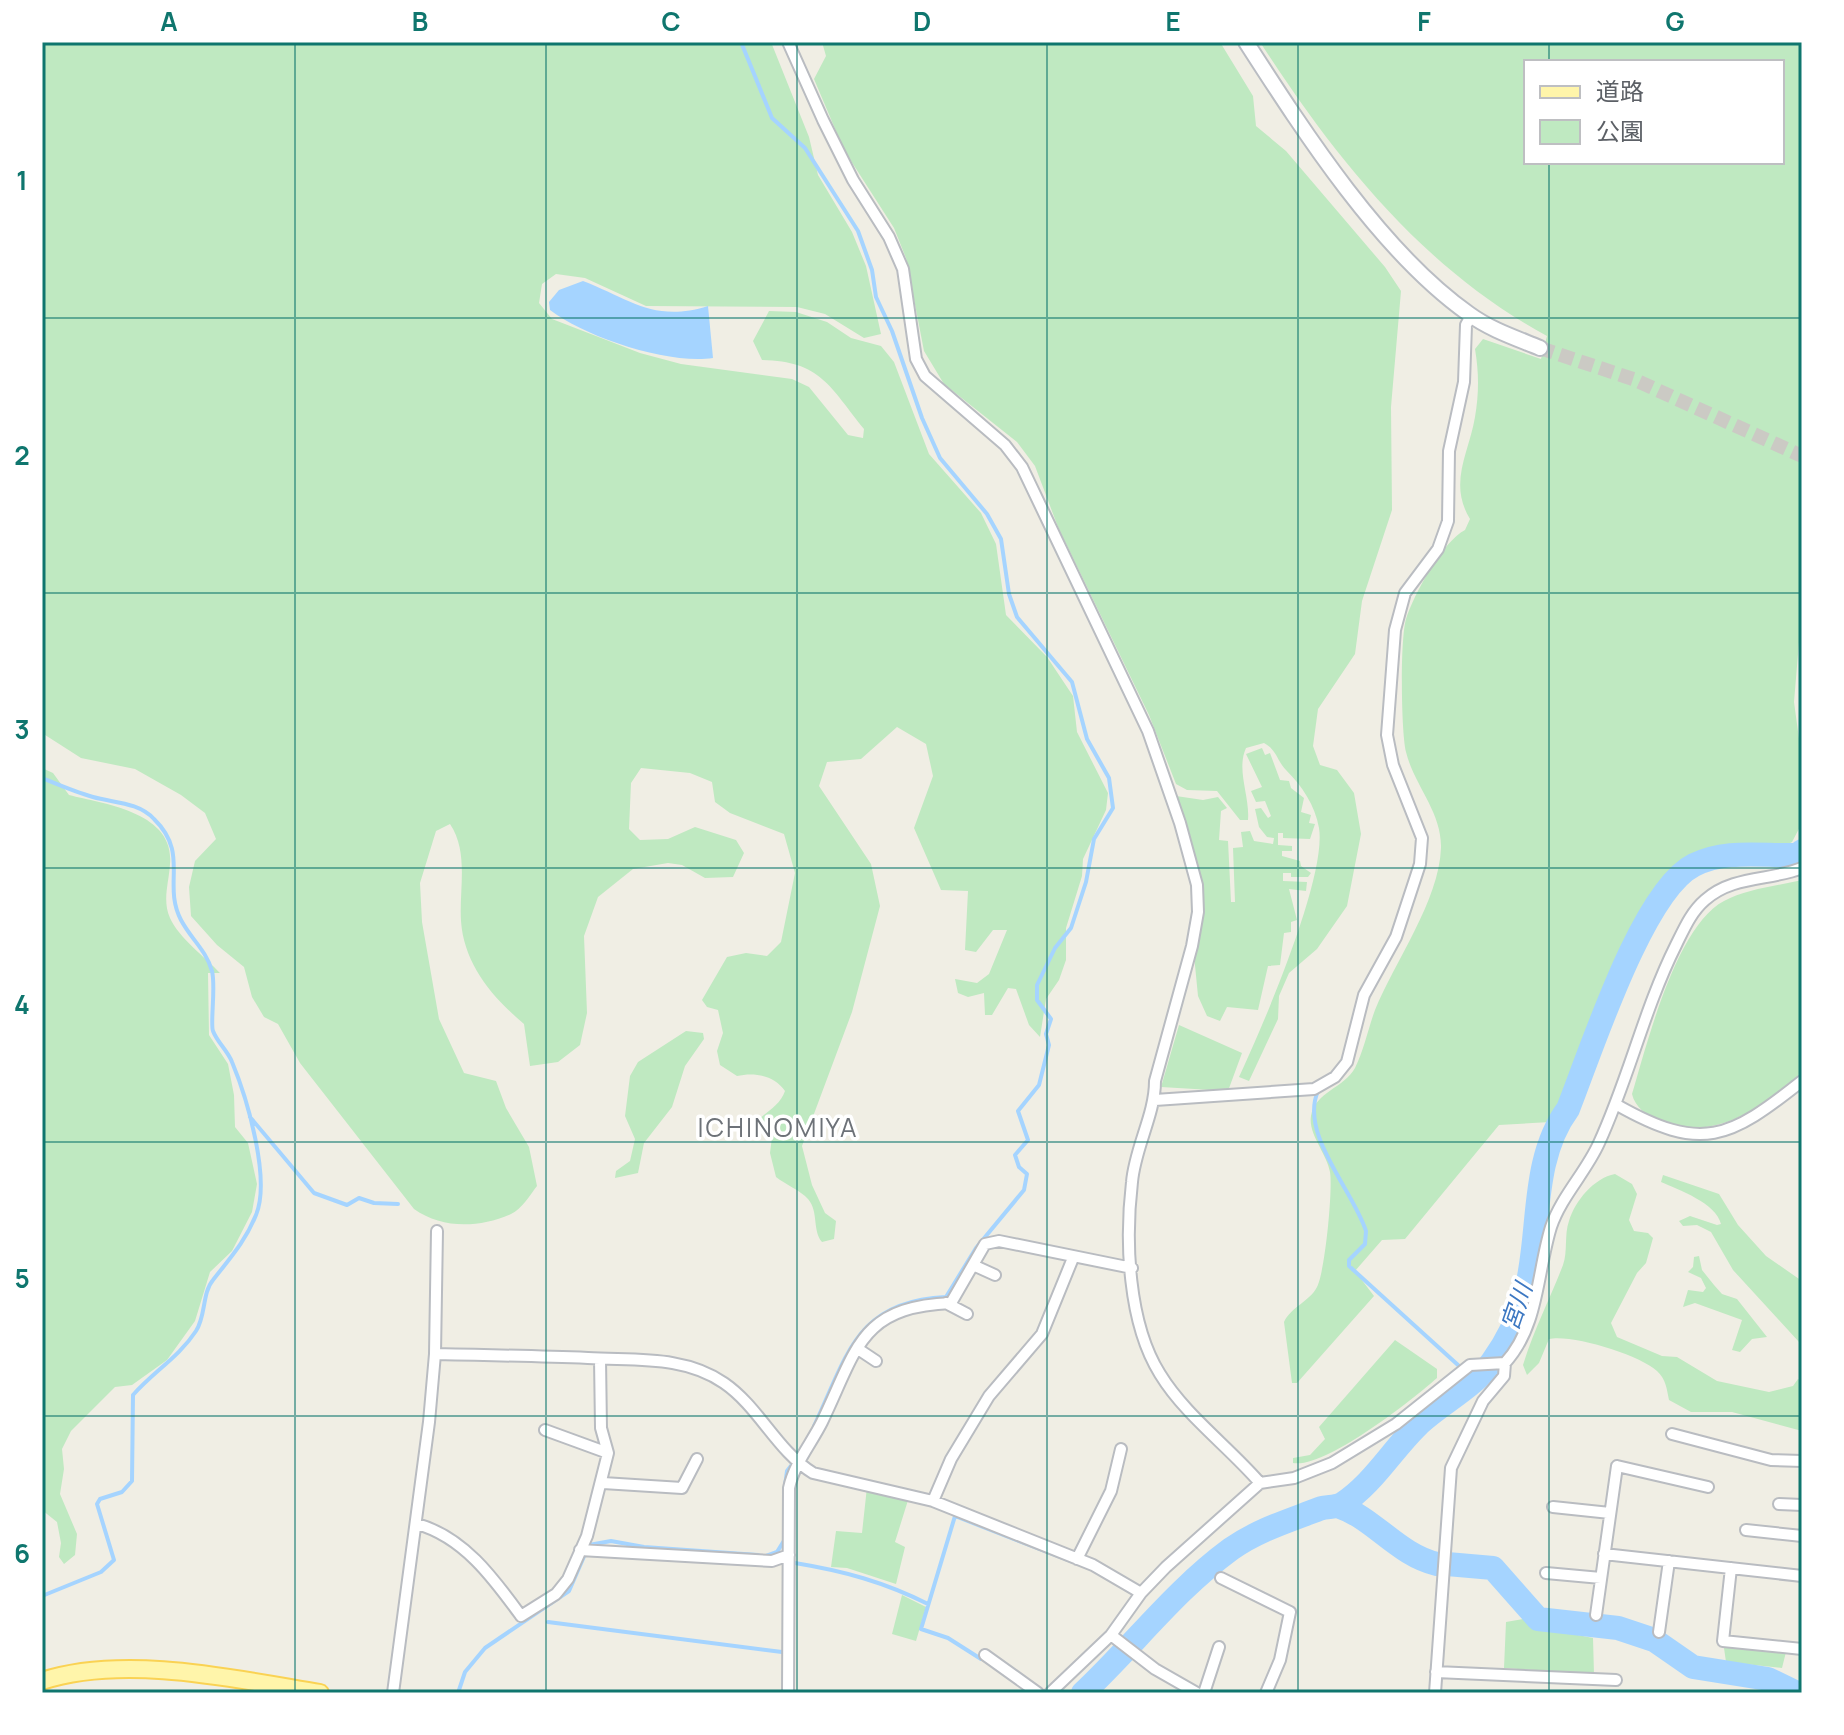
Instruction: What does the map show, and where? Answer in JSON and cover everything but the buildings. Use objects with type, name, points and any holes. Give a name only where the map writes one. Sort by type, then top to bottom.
[{"type":"main road","points":[[1246,42],[1302,128],[1398,251],[1431,286],[1471,316],[1540,348]]},
{"type":"main road","points":[[42,1681],[80,1672],[125,1670],[320,1693]]},
{"type":"street","points":[[788,42],[835,144],[889,237],[903,269],[916,359],[925,376],[1005,445],[1022,467],[1135,702],[1166,782],[1197,885],[1198,912],[1192,946],[1155,1081],[1155,1100],[1139,1140],[1132,1177],[1132,1268],[1142,1329],[1159,1373],[1185,1406],[1260,1483]]},
{"type":"street","points":[[1155,1100],[1314,1089],[1335,1077],[1351,1052],[1364,995],[1396,937],[1423,849],[1417,821],[1389,749],[1395,630],[1405,593],[1438,549],[1448,521],[1449,451],[1464,382],[1466,325],[1471,316]]},
{"type":"street","points":[[1050,1693],[1111,1635],[1141,1593],[1260,1483],[1294,1478],[1332,1463],[1396,1424],[1470,1365],[1502,1363],[1514,1353],[1536,1301],[1553,1222],[1598,1147],[1617,1105],[1651,1000],[1693,912],[1707,898],[1746,879],[1802,868]]},
{"type":"street","points":[[1617,1105],[1669,1132],[1732,1130],[1802,1081]]},
{"type":"street","points":[[393,1693],[417,1524],[435,1354],[437,1231]]},
{"type":"street","points":[[788,1693],[789,1488],[797,1461],[823,1421],[837,1383],[872,1328],[890,1313],[911,1307],[951,1303],[985,1244],[999,1241],[1132,1268]]},
{"type":"street","points":[[933,1501],[951,1459],[981,1407],[1042,1334],[1073,1258]]},
{"type":"street","points":[[973,1265],[995,1275]]},
{"type":"street","points":[[946,1303],[967,1314]]},
{"type":"street","points":[[858,1349],[876,1361]]},
{"type":"street","points":[[435,1354],[651,1360],[708,1373],[747,1401],[797,1461],[828,1478],[933,1501],[1077,1559],[1141,1593]]},
{"type":"street","points":[[417,1524],[432,1528],[466,1551],[498,1583],[521,1616],[556,1594],[585,1550],[603,1483],[608,1453],[601,1428],[600,1359]]},
{"type":"street","points":[[1435,1693],[1451,1468],[1483,1401],[1504,1376],[1502,1363]]},
{"type":"street","points":[[545,1430],[608,1453]]},
{"type":"street","points":[[1672,1434],[1771,1460],[1802,1461]]},
{"type":"street","points":[[1077,1559],[1111,1491],[1121,1449]]},
{"type":"street","points":[[603,1483],[682,1488],[697,1459]]},
{"type":"street","points":[[1596,1615],[1617,1466],[1708,1487]]},
{"type":"street","points":[[1779,1504],[1802,1505]]},
{"type":"street","points":[[1553,1507],[1610,1513]]},
{"type":"street","points":[[1746,1530],[1802,1536]]},
{"type":"street","points":[[585,1550],[772,1561],[789,1555]]},
{"type":"street","points":[[1604,1554],[1802,1576]]},
{"type":"street","points":[[1659,1632],[1669,1561]]},
{"type":"street","points":[[1731,1568],[1723,1641],[1802,1649]]},
{"type":"street","points":[[1546,1573],[1601,1578]]},
{"type":"street","points":[[1221,1578],[1290,1612],[1280,1660],[1266,1693]]},
{"type":"street","points":[[1111,1635],[1140,1659],[1197,1693]]},
{"type":"street","points":[[1204,1693],[1219,1647]]},
{"type":"street","points":[[985,1655],[1038,1693]]},
{"type":"street","points":[[1436,1672],[1616,1680]]},
{"type":"green space","points":[[42,42],[771,42],[809,137],[818,175],[852,232],[866,266],[881,334],[864,338],[825,314],[797,307],[646,306],[585,278],[556,274],[542,284],[539,303],[552,319],[640,353],[681,364],[792,379],[809,387],[848,435],[863,438],[864,429],[822,379],[798,365],[762,360],[753,341],[769,311],[796,312],[827,322],[851,338],[881,346],[894,362],[929,454],[981,513],[996,544],[1006,615],[1047,657],[1073,696],[1077,732],[1108,793],[1106,810],[1083,859],[1082,876],[1066,928],[1066,960],[1059,980],[1046,999],[1040,1037],[1029,1025],[1016,989],[1008,988],[992,1015],[985,1015],[984,993],[968,997],[958,993],[955,979],[977,983],[989,974],[1007,930],[993,930],[976,952],[965,950],[968,891],[941,890],[914,828],[933,776],[926,744],[897,727],[861,759],[827,762],[819,786],[871,864],[880,906],[852,1012],[802,1146],[812,1185],[825,1213],[836,1221],[834,1239],[822,1242],[808,1199],[776,1177],[770,1153],[773,1129],[752,1135],[748,1131],[778,1103],[785,1091],[769,1078],[750,1074],[737,1076],[720,1065],[717,1051],[723,1033],[718,1010],[707,1007],[702,1000],[727,957],[746,953],[767,956],[781,942],[795,873],[784,834],[730,813],[715,802],[712,782],[690,773],[641,768],[631,783],[629,829],[640,840],[668,839],[695,827],[736,840],[744,853],[733,877],[705,878],[682,865],[668,863],[633,869],[598,897],[584,936],[587,1013],[580,1045],[558,1062],[530,1066],[524,1024],[501,1003],[474,965],[463,937],[462,871],[456,835],[450,824],[436,831],[420,883],[422,922],[439,1019],[464,1073],[496,1081],[506,1108],[529,1147],[537,1186],[511,1214],[486,1222],[461,1224],[436,1220],[414,1209],[300,1063],[278,1024],[264,1017],[252,997],[244,967],[217,945],[191,916],[189,887],[195,861],[216,839],[205,813],[181,795],[135,769],[81,758],[42,733]]},
{"type":"green space","points":[[822,42],[1220,42],[1253,96],[1256,126],[1286,151],[1385,267],[1401,291],[1391,407],[1392,510],[1362,601],[1355,654],[1318,709],[1313,746],[1320,765],[1337,770],[1354,793],[1361,834],[1347,906],[1317,949],[1289,973],[1279,996],[1278,1019],[1249,1081],[1239,1077],[1291,952],[1313,881],[1319,851],[1319,828],[1314,811],[1302,789],[1264,743],[1246,748],[1243,756],[1248,820],[1240,820],[1217,791],[1187,790],[1176,784],[1149,715],[1058,527],[1035,466],[1017,442],[944,384],[924,351],[906,258],[894,228],[844,150],[814,79],[826,56]]},
{"type":"green space","points":[[1260,42],[1802,42],[1802,606],[1794,702],[1802,761],[1801,825],[1792,842],[1779,849],[1705,851],[1694,858],[1644,915],[1561,1112],[1550,1122],[1499,1125],[1405,1239],[1382,1240],[1355,1271],[1374,1296],[1297,1383],[1292,1383],[1284,1322],[1317,1287],[1325,1249],[1330,1195],[1330,1172],[1312,1130],[1311,1116],[1318,1101],[1355,1068],[1383,991],[1425,910],[1433,889],[1441,848],[1437,822],[1410,764],[1404,741],[1402,665],[1406,619],[1430,569],[1456,536],[1465,530],[1470,519],[1464,506],[1460,480],[1476,408],[1478,383],[1475,349],[1483,339],[1541,359],[1547,336],[1502,309],[1421,244],[1351,168]]},
{"type":"green space","points":[[1262,748],[1265,755],[1270,753],[1280,780],[1289,781],[1291,788],[1304,798],[1301,812],[1311,815],[1309,823],[1315,824],[1310,839],[1283,838],[1283,833],[1278,833],[1278,845],[1292,846],[1292,851],[1282,851],[1282,856],[1300,861],[1301,866],[1311,873],[1308,877],[1291,877],[1291,873],[1283,873],[1283,881],[1307,882],[1306,891],[1289,889],[1297,920],[1291,922],[1291,932],[1284,933],[1280,965],[1268,966],[1258,1010],[1227,1007],[1220,1021],[1207,1016],[1198,996],[1194,955],[1199,943],[1201,920],[1176,796],[1203,800],[1218,797],[1227,808],[1221,811],[1219,840],[1228,841],[1231,902],[1235,902],[1233,848],[1243,847],[1241,832],[1250,831],[1254,841],[1273,844],[1274,838],[1267,837],[1259,827],[1255,809],[1261,808],[1268,818],[1271,816],[1265,801],[1256,802],[1251,791],[1262,787],[1246,754]]},
{"type":"green space","points":[[42,768],[53,773],[69,795],[118,807],[149,822],[169,846],[166,898],[170,918],[186,940],[220,973],[208,973],[209,1035],[228,1064],[234,1095],[235,1127],[248,1143],[257,1184],[252,1212],[232,1251],[210,1272],[195,1321],[167,1360],[132,1385],[115,1387],[71,1431],[62,1449],[64,1469],[60,1494],[77,1534],[75,1555],[64,1564],[59,1557],[61,1543],[57,1522],[42,1510]]},
{"type":"green space","points":[[1802,880],[1802,1072],[1753,1109],[1717,1125],[1698,1128],[1678,1126],[1649,1116],[1638,1107],[1632,1094],[1666,988],[1691,935],[1707,914],[1724,901]]},
{"type":"green space","points":[[1179,1025],[1242,1053],[1228,1091],[1161,1087]]},
{"type":"green space","points":[[686,1031],[703,1033],[704,1039],[685,1066],[672,1107],[644,1143],[638,1173],[615,1178],[616,1171],[630,1161],[635,1139],[625,1116],[630,1076],[638,1062]]},
{"type":"green space","points":[[1615,1174],[1632,1184],[1637,1194],[1629,1220],[1634,1231],[1648,1233],[1653,1238],[1646,1263],[1637,1273],[1611,1323],[1617,1337],[1662,1356],[1677,1357],[1717,1381],[1769,1392],[1793,1386],[1798,1379],[1802,1381],[1802,1431],[1732,1412],[1691,1412],[1669,1400],[1666,1385],[1657,1371],[1636,1359],[1589,1343],[1549,1339],[1539,1363],[1527,1375],[1523,1365],[1563,1265],[1572,1213],[1593,1185]]},
{"type":"green space","points":[[1663,1175],[1719,1194],[1738,1225],[1766,1256],[1802,1281],[1802,1351],[1799,1342],[1733,1270],[1711,1232],[1697,1225],[1683,1226],[1679,1221],[1690,1216],[1717,1225],[1721,1224],[1718,1216],[1696,1198],[1661,1182]]},
{"type":"green space","points":[[1699,1256],[1702,1270],[1714,1285],[1722,1294],[1737,1299],[1767,1337],[1752,1339],[1740,1352],[1732,1350],[1742,1320],[1695,1303],[1683,1307],[1688,1290],[1703,1292],[1706,1288],[1701,1278],[1688,1272],[1693,1267],[1694,1257]]},
{"type":"green space","points":[[1395,1340],[1437,1369],[1437,1378],[1346,1445],[1307,1462],[1293,1463],[1293,1458],[1310,1455],[1325,1439],[1319,1427]]},
{"type":"green space","points":[[867,1487],[909,1497],[895,1542],[905,1547],[896,1584],[847,1568],[831,1567],[836,1531],[862,1533]]},
{"type":"green space","points":[[902,1595],[926,1607],[916,1641],[892,1634]]},
{"type":"green space","points":[[1529,1618],[1547,1629],[1593,1638],[1594,1674],[1504,1668],[1506,1622]]},
{"type":"green space","points":[[1723,1641],[1787,1648],[1782,1668],[1726,1662]]},
{"type":"water","points":[[583,281],[657,310],[689,311],[708,306],[713,358],[674,357],[628,347],[584,330],[550,310],[549,302],[559,290]]},
{"type":"waterway","points":[[741,42],[772,118],[805,148],[858,231],[872,270],[876,297],[892,331],[922,418],[940,458],[987,514],[1001,539],[1009,594],[1017,617],[1072,682],[1087,739],[1109,778],[1113,808],[1094,839],[1086,882],[1071,928],[1055,948],[1037,985],[1037,1000],[1051,1019],[1046,1034],[1049,1045],[1039,1085],[1018,1111],[1028,1140],[1015,1155],[1019,1167],[1027,1174],[1024,1190],[976,1248],[946,1297],[916,1301],[892,1309],[873,1321],[858,1337],[814,1426]]},
{"type":"waterway","points":[[42,778],[86,795],[141,809],[165,832],[173,857],[176,907],[212,971],[213,1031],[230,1058],[244,1096],[255,1138],[261,1181],[260,1200],[252,1225],[210,1285],[196,1331],[182,1349],[133,1395],[132,1481],[122,1492],[100,1499],[97,1504],[114,1560],[101,1572],[42,1596]]},
{"type":"waterway","name":"宮川","points":[[1083,1693],[1211,1565],[1241,1542],[1263,1531],[1319,1509],[1342,1504],[1373,1477],[1418,1425],[1485,1371],[1508,1337],[1526,1291],[1542,1174],[1556,1129],[1568,1109],[1620,976],[1655,906],[1675,881],[1694,865],[1706,860],[1744,854],[1797,855],[1802,851]]},
{"type":"waterway","points":[[1318,1091],[1314,1108],[1321,1143],[1366,1231],[1365,1244],[1349,1260],[1349,1266],[1458,1365]]},
{"type":"waterway","points":[[250,1117],[314,1193],[347,1205],[359,1198],[374,1203],[398,1204]]},
{"type":"waterway","points":[[785,1486],[787,1471],[794,1462]]},
{"type":"waterway","points":[[1338,1506],[1363,1519],[1410,1553],[1437,1564]]},
{"type":"waterway","points":[[981,1659],[948,1638],[921,1629],[955,1516],[1073,1562]]},
{"type":"waterway","points":[[766,1556],[777,1552],[785,1539]]},
{"type":"waterway","points":[[458,1693],[465,1672],[485,1648],[569,1591],[589,1545],[611,1541],[644,1547],[758,1555]]},
{"type":"waterway","points":[[795,1563],[863,1578],[928,1604]]},
{"type":"waterway","points":[[1447,1564],[1493,1568],[1538,1619],[1618,1628],[1654,1640],[1693,1667],[1768,1679],[1797,1693]]},
{"type":"waterway","points":[[548,1622],[782,1652]]},
{"type":"tunnel","points":[[1540,348],[1633,379],[1802,456]]},
{"type":"district","name":"ICHINOMIYA","points":[[778,1128]]}]
